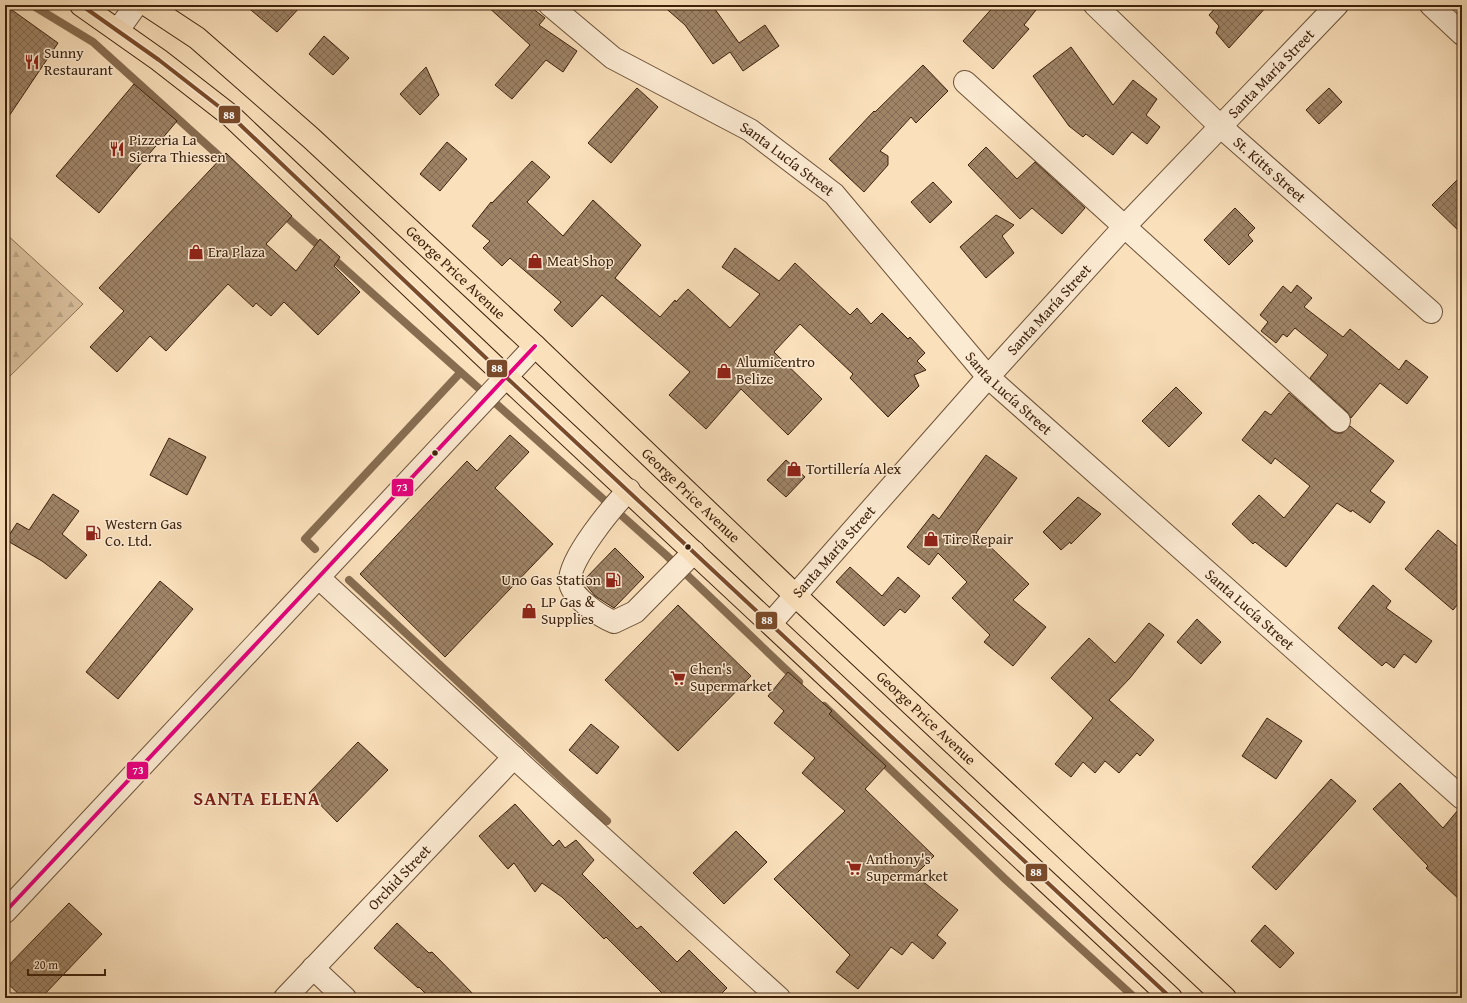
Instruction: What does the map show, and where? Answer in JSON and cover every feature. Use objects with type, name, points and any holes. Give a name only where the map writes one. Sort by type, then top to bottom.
[{"type":"main road","points":[[81,5],[118,30],[231,116],[506,377],[629,490],[1171,998]]},
{"type":"main road","name":"George Price Avenue","points":[[147,5],[197,38],[248,81],[384,204],[535,346],[796,596],[1225,998]]},
{"type":"street","points":[[118,30],[136,5]]},
{"type":"street","name":"Santa Lucía Street","points":[[550,5],[613,58],[750,130],[834,194],[988,377],[1462,798]]},
{"type":"street","name":"St. Kitts Street","points":[[1095,5],[1220,126],[1431,312]]},
{"type":"street","name":"Santa María Street","points":[[771,623],[988,377],[1125,226],[1337,5]]},
{"type":"street","points":[[1431,5],[1462,34]]},
{"type":"street","points":[[965,82],[1339,421]]},
{"type":"street","points":[[5,912],[535,346]]},
{"type":"street","points":[[629,490],[601,523],[572,568],[570,583],[576,595],[602,617],[614,622],[635,612],[694,552]]},
{"type":"street","points":[[319,578],[779,998]]},
{"type":"street","name":"Orchid Street","points":[[285,998],[514,757]]},
{"type":"street","points":[[312,968],[345,998]]},
{"type":"green space","points":[[5,233],[83,304],[5,381]]},
{"type":"building","points":[[5,5],[58,43],[5,122]]},
{"type":"building","points":[[245,5],[302,5],[277,32]]},
{"type":"building","points":[[486,5],[528,5],[545,18],[539,25],[577,51],[563,72],[546,60],[512,99],[495,85],[530,45]]},
{"type":"building","points":[[662,5],[712,5],[739,43],[765,25],[779,46],[743,71],[730,52],[713,64],[685,25]]},
{"type":"building","points":[[995,5],[1040,5],[1024,25],[1029,29],[993,69],[963,41]]},
{"type":"building","points":[[1218,5],[1268,5],[1229,48],[1216,33],[1219,26],[1209,15]]},
{"type":"building","points":[[324,36],[349,58],[333,75],[309,54]]},
{"type":"building","points":[[1071,47],[1113,105],[1133,80],[1157,99],[1146,115],[1160,127],[1147,144],[1132,132],[1113,155],[1086,134],[1083,137],[1069,126],[1033,76]]},
{"type":"building","points":[[923,65],[948,91],[916,123],[911,117],[880,151],[888,156],[888,165],[864,192],[829,159],[874,111],[875,112]]},
{"type":"building","points":[[426,67],[439,95],[420,115],[400,94]]},
{"type":"building","name":"Pizzeria La Sierra Thiessen","points":[[134,84],[177,121],[99,213],[56,176]]},
{"type":"building","points":[[637,88],[658,107],[611,163],[588,143]]},
{"type":"building","points":[[1329,88],[1342,102],[1319,124],[1306,110]]},
{"type":"building","points":[[447,142],[467,159],[440,191],[420,174]]},
{"type":"building","points":[[986,147],[1017,179],[1035,162],[1085,208],[1062,234],[1032,208],[1020,219],[968,165]]},
{"type":"building","name":"Era Plaza","points":[[226,153],[292,216],[266,244],[296,271],[320,239],[340,257],[334,266],[360,292],[318,335],[284,302],[271,316],[256,303],[253,307],[228,284],[166,351],[150,336],[117,372],[90,347],[124,311],[99,288]]},
{"type":"building","points":[[532,161],[550,177],[527,202],[563,236],[593,200],[641,245],[615,278],[660,317],[675,300],[676,302],[688,289],[730,328],[760,294],[722,267],[735,248],[779,281],[795,263],[850,315],[857,308],[871,324],[882,313],[908,339],[910,337],[925,353],[917,361],[926,370],[914,375],[919,386],[888,417],[850,378],[853,374],[800,324],[774,352],[822,399],[788,435],[741,389],[706,429],[669,395],[690,372],[602,295],[572,327],[554,310],[561,302],[510,258],[502,266],[483,248],[490,241],[472,226],[491,202],[492,203]]},
{"type":"building","points":[[1462,175],[1462,234],[1432,205]]},
{"type":"building","points":[[933,182],[952,202],[930,223],[911,202]]},
{"type":"building","points":[[1235,208],[1255,228],[1248,235],[1253,241],[1229,265],[1204,240]]},
{"type":"building","points":[[996,215],[1014,225],[1002,236],[1014,253],[986,278],[960,247]]},
{"type":"building","points":[[1297,285],[1312,298],[1304,307],[1343,337],[1350,329],[1399,370],[1406,360],[1428,377],[1407,404],[1380,383],[1351,418],[1347,412],[1310,378],[1328,355],[1295,328],[1287,337],[1283,334],[1276,343],[1261,331],[1268,322],[1260,315],[1283,286],[1291,293]]},
{"type":"building","points":[[1176,387],[1202,413],[1169,447],[1142,421]]},
{"type":"building","points":[[1289,393],[1331,430],[1336,433],[1342,433],[1350,426],[1394,461],[1370,491],[1385,502],[1370,523],[1352,510],[1351,512],[1337,503],[1286,567],[1255,542],[1253,544],[1232,524],[1259,495],[1284,518],[1310,486],[1275,458],[1271,464],[1242,440],[1265,411],[1271,415]]},
{"type":"building","points":[[510,435],[529,452],[495,488],[553,544],[445,657],[360,574],[467,461],[477,471]]},
{"type":"building","points":[[169,438],[206,457],[187,495],[150,475]]},
{"type":"building","points":[[986,455],[1017,478],[976,533],[1029,584],[1013,600],[1046,627],[1013,666],[984,642],[990,635],[952,598],[967,582],[938,553],[929,565],[907,547],[933,514],[939,519]]},
{"type":"building","points":[[786,460],[805,477],[786,497],[767,480]]},
{"type":"building","points":[[53,494],[79,511],[62,534],[87,555],[66,579],[42,561],[6,540],[17,523],[29,530]]},
{"type":"building","points":[[1078,497],[1101,514],[1071,544],[1070,542],[1061,550],[1043,532]]},
{"type":"building","points":[[1438,530],[1462,550],[1462,599],[1453,610],[1405,569]]},
{"type":"building","name":"Uno Gas Station","points":[[615,548],[644,577],[614,608],[595,596],[583,581]]},
{"type":"building","points":[[850,567],[882,596],[898,577],[920,596],[905,613],[900,609],[884,626],[836,582]]},
{"type":"building","points":[[160,581],[193,609],[118,699],[86,672]]},
{"type":"building","points":[[1373,585],[1391,601],[1386,608],[1432,641],[1416,663],[1404,654],[1394,668],[1386,662],[1382,666],[1338,628]]},
{"type":"building","name":"Chen's Supermarket","points":[[678,605],[751,676],[678,751],[605,680]]},
{"type":"building","points":[[1197,619],[1221,642],[1201,664],[1177,642]]},
{"type":"building","points":[[1149,623],[1164,635],[1130,678],[1109,700],[1154,740],[1140,756],[1137,753],[1119,773],[1105,761],[1095,773],[1083,762],[1071,777],[1055,764],[1093,718],[1051,678],[1089,638],[1115,663]]},
{"type":"building","points":[[788,672],[832,711],[829,714],[886,766],[865,789],[934,856],[915,875],[958,910],[937,935],[946,943],[933,959],[912,942],[902,955],[891,947],[858,989],[836,972],[850,955],[774,879],[845,811],[802,773],[815,758],[774,723],[784,711],[768,696]]},
{"type":"building","points":[[1267,718],[1302,741],[1276,779],[1242,756]]},
{"type":"building","points":[[591,724],[619,747],[597,774],[569,750]]},
{"type":"building","points":[[358,742],[388,770],[337,822],[309,793]]},
{"type":"building","points":[[1331,779],[1356,801],[1276,890],[1252,867]]},
{"type":"building","points":[[1400,783],[1443,828],[1458,810],[1462,810],[1462,902],[1426,868],[1428,866],[1373,809]]},
{"type":"building","points":[[515,804],[553,846],[559,840],[565,848],[576,840],[594,860],[582,874],[637,929],[641,926],[677,962],[689,950],[727,988],[717,998],[667,998],[606,937],[604,939],[562,897],[542,883],[535,892],[514,863],[508,869],[479,836]]},
{"type":"building","points":[[736,831],[767,862],[724,904],[693,873]]},
{"type":"building","points":[[69,903],[102,934],[41,998],[23,998],[5,981],[5,969]]},
{"type":"building","points":[[397,923],[429,953],[432,952],[477,998],[430,998],[374,948]]},
{"type":"building","points":[[1265,925],[1294,953],[1280,968],[1251,941]]},
{"type":"waterway","points":[[32,5],[93,42],[229,165]]},
{"type":"waterway","points":[[281,212],[666,555],[799,682]]},
{"type":"waterway","points":[[315,549],[305,539],[460,373]]},
{"type":"waterway","points":[[349,580],[607,821]]},
{"type":"waterway","points":[[824,706],[1005,879],[1135,998]]},
{"type":"transit line","name":"88","points":[[81,5],[159,60],[231,116],[506,377],[1171,998]]},
{"type":"transit line","name":"73","points":[[5,912],[535,346]]},
{"type":"place","name":"Sunny Restaurant","points":[[32,62]]},
{"type":"place","name":"Pizzeria La Sierra Thiessen","points":[[117,149]]},
{"type":"place","name":"Era Plaza","points":[[196,252]]},
{"type":"place","name":"Meat Shop","points":[[535,261]]},
{"type":"place","name":"Alumicentro Belize","points":[[724,371]]},
{"type":"place","name":"Tortillería Alex","points":[[794,469]]},
{"type":"place","name":"Western Gas Co. Ltd.","points":[[93,533]]},
{"type":"place","name":"Tire Repair","points":[[931,539]]},
{"type":"place","name":"Uno Gas Station","points":[[613,580]]},
{"type":"place","name":"LP Gas & Supplies","points":[[529,611]]},
{"type":"place","name":"Chen's Supermarket","points":[[678,678]]},
{"type":"place","name":"Anthony's Supermarket","points":[[854,868]]},
{"type":"district","name":"SANTA ELENA","points":[[257,798]]}]
